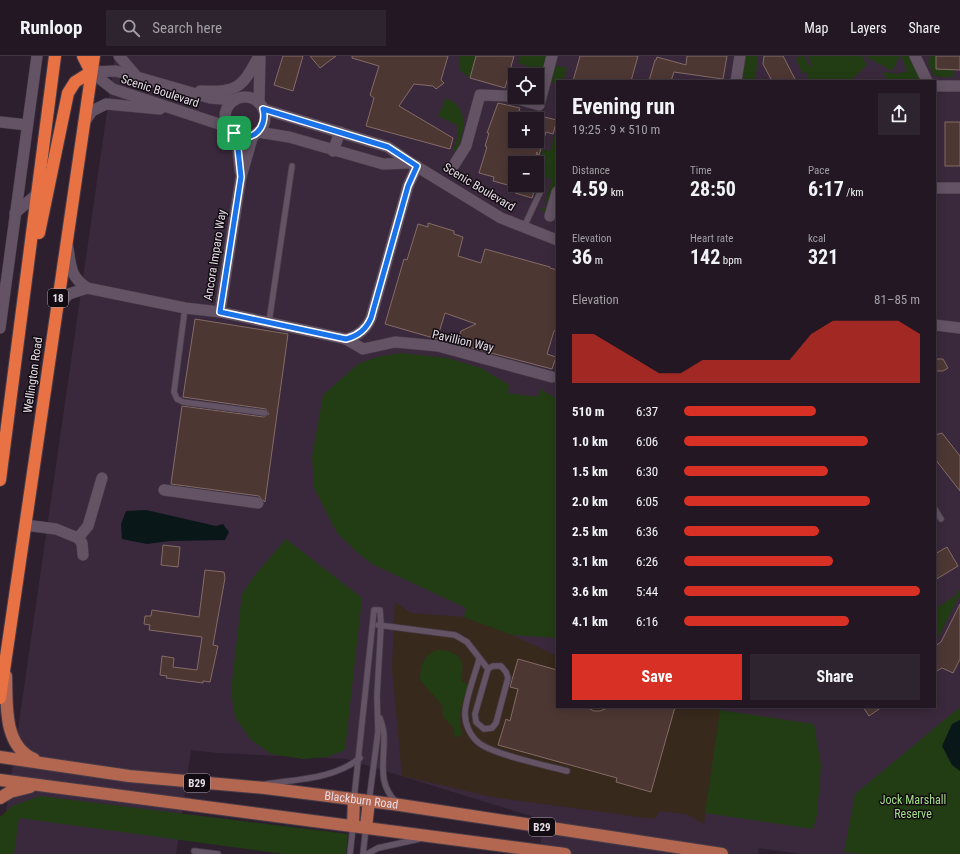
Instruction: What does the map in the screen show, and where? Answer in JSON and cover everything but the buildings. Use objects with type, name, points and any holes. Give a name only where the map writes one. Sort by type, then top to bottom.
[{"type":"highway","name":"Wellington Road","points":[[0,480],[55,56]]},
{"type":"highway","points":[[23,311],[65,103],[68,93],[75,82],[91,72],[83,56]]},
{"type":"highway","name":"Wellington Road","points":[[2,689],[94,56]]},
{"type":"main road","points":[[2,689],[14,743],[24,754],[41,762]]},
{"type":"main road","name":"Blackburn Road","points":[[0,757],[162,780],[248,786],[400,805],[722,854]]},
{"type":"main road","name":"B29","points":[[0,780],[353,825],[565,854]]},
{"type":"main road","points":[[0,798],[10,792],[39,786]]},
{"type":"main road","points":[[353,825],[354,799]]},
{"type":"main road","points":[[366,827],[368,801]]},
{"type":"street","points":[[0,328],[36,56]]},
{"type":"street","points":[[119,56],[137,77]]},
{"type":"street","points":[[188,90],[225,91],[236,88],[244,82],[260,56]]},
{"type":"street","points":[[260,56],[240,98],[227,109],[226,122],[231,130],[242,136],[255,134],[290,137],[333,151],[383,164],[414,164],[371,318],[368,325],[356,337],[346,339]]},
{"type":"street","points":[[255,134],[264,121],[261,106],[260,56]]},
{"type":"street","points":[[454,165],[466,146],[480,95],[507,96],[538,105],[552,56]]},
{"type":"street","points":[[736,80],[740,56]]},
{"type":"street","points":[[915,56],[927,80]]},
{"type":"street","name":"Scenic Boulevard","points":[[91,72],[116,71],[188,90],[214,99],[240,98]]},
{"type":"street","name":"Scenic Boulevard","points":[[91,72],[113,89],[178,110],[231,130]]},
{"type":"street","points":[[936,86],[960,86]]},
{"type":"street","points":[[240,98],[253,99],[261,106]]},
{"type":"street","points":[[84,122],[92,110],[106,104],[178,110]]},
{"type":"street","name":"Scenic Boulevard","points":[[261,106],[388,147],[501,218],[556,240]]},
{"type":"street","points":[[0,122],[27,126]]},
{"type":"street","name":"Ancora Imparo Way","points":[[231,130],[238,149],[241,177]]},
{"type":"street","points":[[333,151],[340,132]]},
{"type":"street","name":"Ancora Imparo Way","points":[[255,134],[241,177],[220,312],[291,327]]},
{"type":"street","points":[[936,188],[960,188]]},
{"type":"street","points":[[15,213],[36,195]]},
{"type":"street","points":[[550,216],[556,195]]},
{"type":"street","points":[[67,241],[73,274],[78,281],[87,288],[185,308],[220,312]]},
{"type":"street","points":[[57,305],[69,294],[87,288]]},
{"type":"street","points":[[936,325],[960,328]]},
{"type":"street","name":"Pavillion Way","points":[[291,327],[346,339],[363,349],[395,342],[438,346],[552,377]]},
{"type":"street","points":[[78,538],[88,526],[102,478]]},
{"type":"street","points":[[164,490],[258,503]]},
{"type":"street","points":[[25,525],[56,529],[78,538],[82,543],[83,555]]},
{"type":"lane","points":[[269,322],[292,166]]},
{"type":"lane","points":[[524,227],[540,192]]},
{"type":"lane","points":[[185,308],[174,392],[176,399],[183,402],[265,413]]},
{"type":"lane","points":[[936,511],[941,519]]},
{"type":"lane","points":[[354,799],[360,758],[372,624],[374,610],[380,610],[381,625],[378,680],[378,739],[368,801]]},
{"type":"lane","points":[[372,624],[455,635],[467,642],[479,660],[488,669]]},
{"type":"lane","points":[[479,660],[465,712],[466,726],[474,737],[483,746],[567,771]]},
{"type":"lane","points":[[493,666],[501,666],[506,672],[508,678],[496,723],[492,728],[484,729],[479,727],[476,722],[475,714],[488,669],[493,666]]},
{"type":"lane","points":[[378,710],[384,734],[382,764],[386,784],[392,797],[400,805]]},
{"type":"lane","points":[[474,737],[479,727]]},
{"type":"lane","points":[[248,786],[317,776],[342,770],[360,758]]},
{"type":"lane","points":[[350,854],[353,825]]},
{"type":"lane","points":[[363,854],[366,827]]},
{"type":"lane","points":[[367,854],[378,848],[431,836]]},
{"type":"lane","points":[[194,851],[218,854]]},
{"type":"shaded area","points":[[115,56],[960,56],[960,854],[800,854],[759,848],[758,854],[539,854],[544,820],[346,759],[217,753],[191,750],[176,854],[0,854]]},
{"type":"shaded area","points":[[146,510],[216,526],[223,524],[229,532],[225,540],[170,541],[147,544],[122,539],[121,524],[126,511]]},
{"type":"shaded area","points":[[395,602],[411,613],[464,617],[512,635],[556,656],[556,708],[717,708],[720,710],[704,824],[686,814],[660,811],[654,819],[492,797],[402,776],[392,668]]},
{"type":"shaded area","points":[[960,720],[960,771],[952,765],[942,746],[952,724]]},
{"type":"green space","points":[[459,56],[476,56],[470,78],[459,70]]},
{"type":"green space","points":[[520,56],[547,56],[544,68],[534,68],[518,63]]},
{"type":"green space","points":[[745,56],[758,56],[755,80],[742,79]]},
{"type":"green space","points":[[804,56],[810,67],[812,65],[808,56],[862,56],[867,65],[851,80],[807,80],[808,72],[803,74],[796,59],[797,57]]},
{"type":"green space","points":[[865,56],[900,56],[892,71]]},
{"type":"green space","points":[[901,56],[912,56],[923,80],[887,80],[883,72],[897,74],[907,71]]},
{"type":"green space","points":[[930,56],[936,56],[936,69],[953,70],[953,77],[939,77],[934,75],[928,63]]},
{"type":"green space","points":[[554,65],[567,68],[563,80],[556,80],[556,84],[550,82]]},
{"type":"green space","points":[[446,98],[454,102],[462,114],[462,137],[456,152],[453,150],[457,139],[457,125],[438,116]]},
{"type":"green space","points":[[556,130],[556,181],[547,213],[539,208],[547,208],[546,200],[552,179],[544,177],[544,156],[540,156],[543,150],[550,151]]},
{"type":"green space","points":[[401,353],[447,358],[481,368],[509,385],[508,393],[538,397],[540,389],[556,398],[556,638],[512,635],[464,617],[466,608],[372,564],[337,533],[314,488],[312,457],[323,395],[358,364],[377,357]]},
{"type":"green space","points":[[286,539],[362,598],[345,750],[327,757],[303,759],[271,754],[250,739],[235,717],[231,691],[242,594],[255,575]]},
{"type":"green space","points":[[960,588],[960,594],[936,642],[936,608],[956,595]]},
{"type":"green space","points":[[436,650],[450,652],[459,657],[463,666],[461,680],[468,685],[460,715],[462,735],[455,738],[453,727],[443,717],[442,705],[420,680],[423,662]]},
{"type":"green space","name":"Jock Marshall Reserve","points":[[960,707],[960,854],[862,854],[844,852],[855,794]]},
{"type":"green space","points":[[720,710],[814,724],[821,766],[817,815],[813,829],[705,813]]},
{"type":"green space","points":[[40,796],[348,834],[346,854],[284,854],[19,818],[14,854],[0,854],[0,817],[12,806]]},
{"type":"route","points":[[263,109],[388,147],[417,166],[408,186],[371,318],[368,325],[356,337],[346,339],[220,312],[241,177],[238,149],[234,133],[237,135],[248,136],[258,132],[264,121],[265,115],[263,109]]}]
